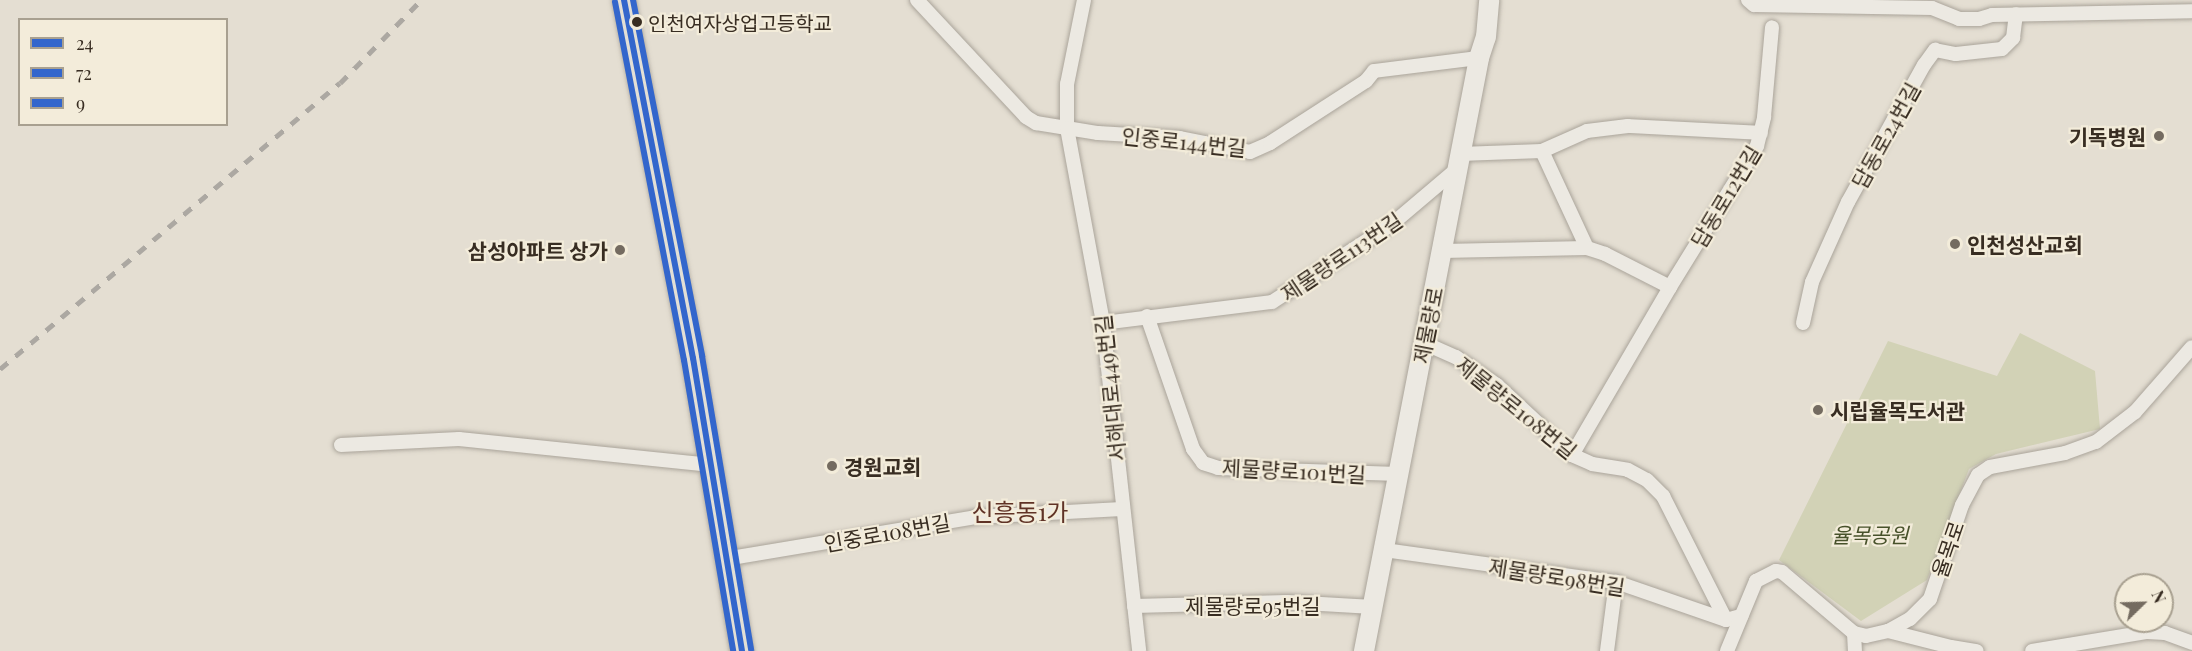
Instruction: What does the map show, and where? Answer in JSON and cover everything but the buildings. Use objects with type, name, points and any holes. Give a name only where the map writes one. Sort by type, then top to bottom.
[{"type":"main road","points":[[624,0],[693,358],[709,465],[742,651]]},
{"type":"main road","name":"제물량로","points":[[1364,651],[1479,58],[1486,37],[1489,0]]},
{"type":"street","name":"인중로144번길","points":[[917,0],[1026,117],[1036,123],[1180,138],[1250,152],[1270,143],[1366,81],[1374,71],[1479,58]]},
{"type":"street","name":"서해대로449번길","points":[[1084,0],[1067,84],[1067,128],[1103,323],[1139,651]]},
{"type":"street","points":[[1748,0],[1754,5],[1932,8],[1959,19],[2016,14],[2192,10]]},
{"type":"street","name":"답동로24번길","points":[[1803,323],[1812,282],[1848,202],[1924,65],[1935,50],[1956,54],[2002,49],[2013,38],[2016,14]]},
{"type":"street","name":"답동로12번길","points":[[1572,454],[1670,287],[1757,146],[1761,133],[1772,27]]},
{"type":"street","points":[[1459,161],[1542,151],[1587,131],[1628,126],[1761,133]]},
{"type":"street","points":[[1542,151],[1587,248]]},
{"type":"street","name":"제물량로113번길","points":[[1103,323],[1272,302],[1392,224],[1459,161]]},
{"type":"street","points":[[1442,251],[1587,248],[1605,254],[1670,287]]},
{"type":"street","name":"제물량로101번길","points":[[1147,316],[1192,449],[1203,463],[1218,468],[1399,474]]},
{"type":"street","name":"제물량로108번길","points":[[1424,343],[1456,357],[1497,386],[1572,454],[1592,464],[1628,470],[1647,480],[1663,496],[1726,620]]},
{"type":"street","name":"율목로","points":[[1854,633],[1866,636],[1888,631],[1910,619],[1930,599],[1962,505],[1978,475],[1990,466],[2066,453],[2096,442],[2135,412],[2192,347]]},
{"type":"street","points":[[341,445],[459,438],[709,465]]},
{"type":"street","name":"인중로108번길","points":[[725,559],[975,517],[1122,509]]},
{"type":"street","name":"제물량로98번길","points":[[1384,550],[1616,582],[1726,620]]},
{"type":"street","points":[[1727,651],[1756,581],[1776,571],[1782,572],[1854,633],[1855,651]]},
{"type":"street","points":[[1607,651],[1616,582]]},
{"type":"street","name":"제물량로95번길","points":[[1134,606],[1287,602],[1373,607]]},
{"type":"street","points":[[1726,620],[1741,616]]},
{"type":"street","points":[[1888,631],[1977,651]]},
{"type":"street","points":[[2032,651],[2147,632],[2165,633],[2192,643]]},
{"type":"green space","name":"율목공원","points":[[2020,333],[2095,371],[2100,429],[1996,454],[1969,469],[1927,580],[1861,621],[1779,560],[1888,341],[1997,376]]},
{"type":"railway","points":[[0,369],[340,83],[421,0]]},
{"type":"transit line","name":"24","points":[[624,0],[693,358],[742,651]]},
{"type":"transit line","name":"9","points":[[633,0],[702,356],[751,650]]},
{"type":"transit line","name":"72","points":[[615,2],[684,360],[733,651]]},
{"type":"place","name":"인천여자상업고등학교","points":[[637,22]]},
{"type":"place","name":"기독병원","points":[[2159,136]]},
{"type":"place","name":"인천성산교회","points":[[1955,244]]},
{"type":"place","name":"삼성아파트 상가","points":[[620,250]]},
{"type":"place","name":"시립율목도서관","points":[[1818,410]]},
{"type":"place","name":"경원교회","points":[[832,466]]},
{"type":"district","name":"신흥동1가","points":[[1020,512]]}]
